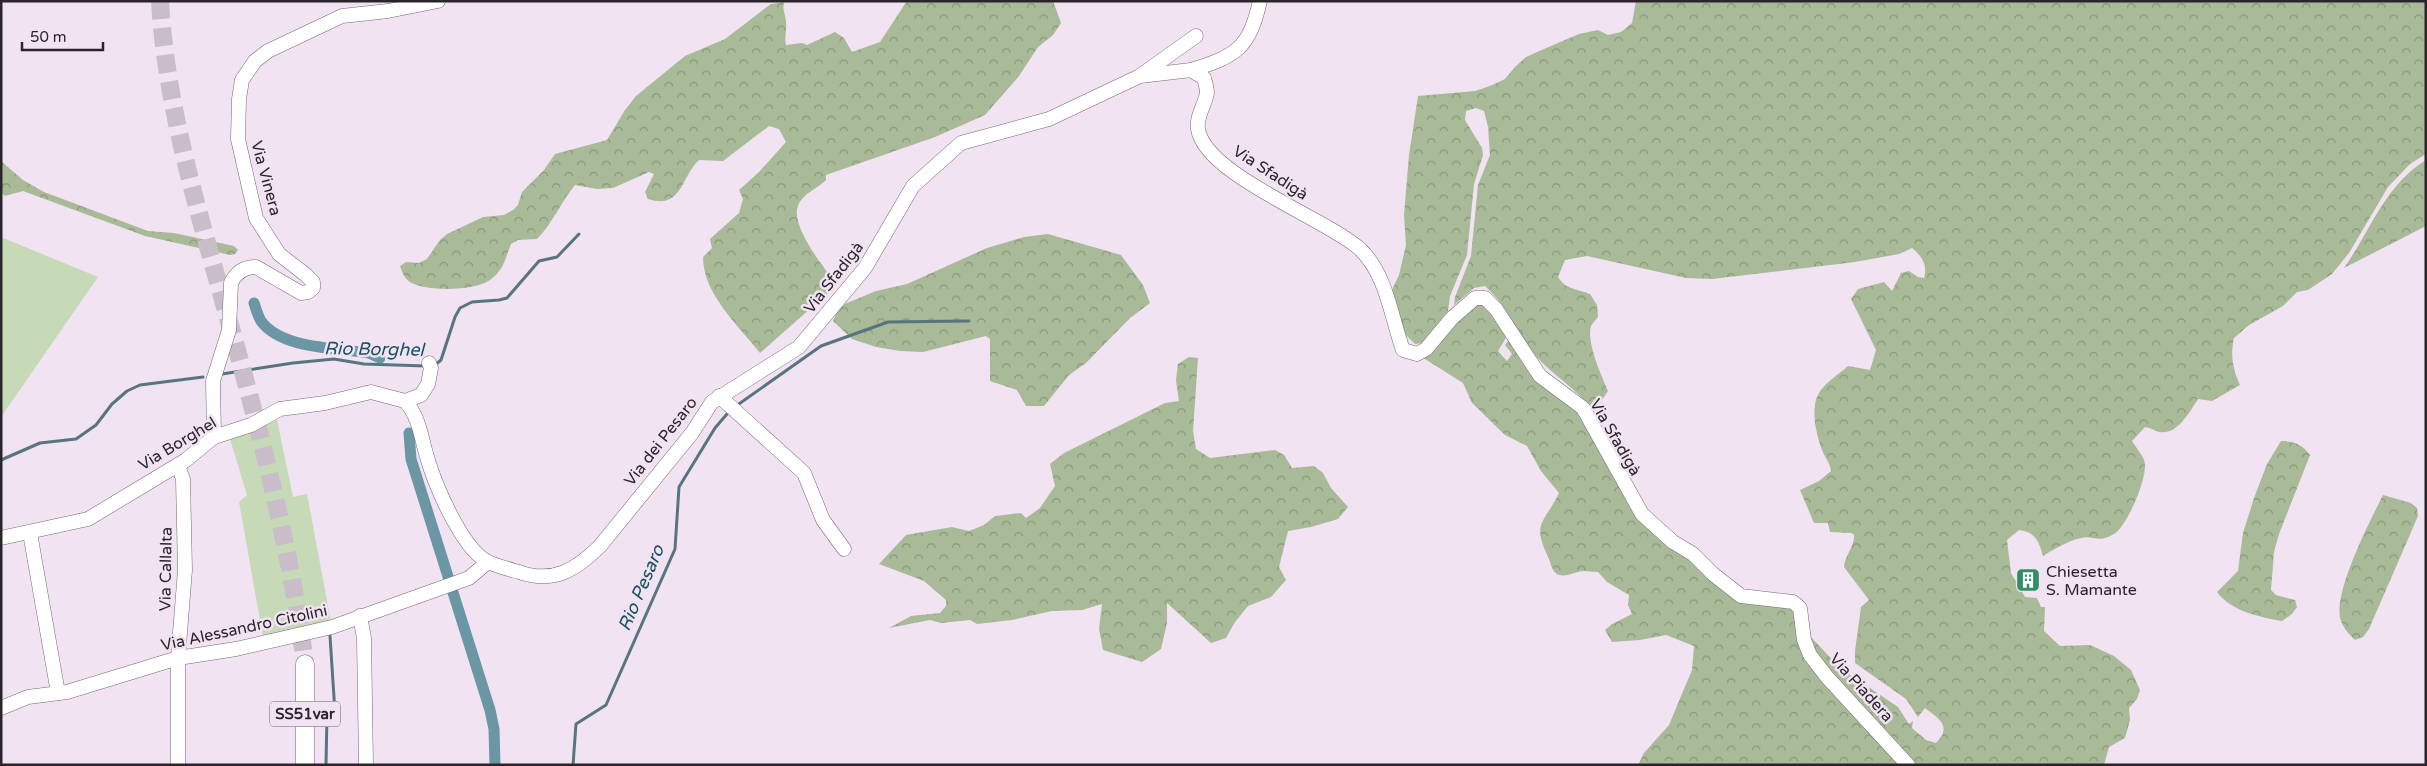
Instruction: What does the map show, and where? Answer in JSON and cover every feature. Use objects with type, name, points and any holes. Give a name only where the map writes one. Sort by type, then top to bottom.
[{"type":"main road","name":"SS51var","points":[[305,664],[305,765]]},
{"type":"street","name":"Via Vinera","points":[[214,438],[213,381],[229,330],[231,283],[234,276],[250,267],[256,267],[301,293],[308,292],[313,288],[313,282],[306,275],[279,254],[256,218],[238,139],[239,99],[245,73],[255,61],[268,51],[342,16],[388,11],[438,1]]},
{"type":"street","points":[[1191,70],[1223,60],[1242,46],[1255,26],[1260,1]]},
{"type":"street","points":[[1140,76],[1196,36]]},
{"type":"street","name":"Via Sfadigà","points":[[719,396],[799,346],[865,268],[913,186],[961,143],[1049,119],[1140,76],[1191,70],[1204,78],[1207,92],[1200,108],[1198,129],[1207,149],[1258,188],[1341,235],[1361,250],[1375,268],[1386,294],[1403,350],[1417,354],[1426,349],[1462,307],[1475,298],[1485,298],[1496,308],[1540,376],[1583,408],[1642,514],[1673,542],[1693,554],[1713,574],[1741,596],[1761,598]]},
{"type":"street","points":[[430,366],[428,384],[421,395],[405,401],[412,408],[431,472],[446,506],[467,540],[481,557],[488,562]]},
{"type":"street","name":"Via Borghel","points":[[1,538],[88,519],[178,465],[214,438],[251,425],[264,416],[288,406],[325,403],[371,392],[405,401]]},
{"type":"street","name":"Via dei Pesaro","points":[[488,562],[529,576],[545,577],[572,568],[587,558],[692,433],[708,407],[719,396],[804,473],[823,520],[844,549]]},
{"type":"street","name":"Via Callalta","points":[[178,465],[183,479],[185,570],[178,658],[178,765]]},
{"type":"street","points":[[30,533],[58,693]]},
{"type":"street","name":"Via Alessandro Citolini","points":[[1,708],[28,697],[58,693],[178,658],[275,641],[332,627],[461,582],[476,574],[488,562]]},
{"type":"street","name":"Via Piadera","points":[[1761,598],[1793,602],[1800,608],[1804,640],[1810,655],[1827,677],[1908,765]]},
{"type":"street","points":[[360,616],[364,638],[366,765]]},
{"type":"green space","points":[[907,1],[1053,1],[1061,23],[1053,35],[1038,47],[1019,76],[985,115],[935,137],[826,175],[826,180],[803,198],[798,206],[799,225],[810,247],[837,285],[760,353],[732,320],[715,296],[705,271],[703,257],[712,248],[710,239],[739,213],[743,199],[739,190],[759,172],[786,142],[779,129],[769,126],[723,161],[699,160],[679,190],[668,200],[648,199],[645,192],[654,174],[649,172],[613,188],[597,189],[575,185],[548,226],[537,239],[518,240],[511,244],[498,272],[483,284],[462,288],[439,289],[418,285],[406,279],[400,266],[406,262],[419,263],[427,259],[440,240],[447,234],[483,217],[504,215],[513,210],[518,205],[522,192],[544,170],[555,154],[607,140],[636,96],[685,56],[725,39],[771,4],[784,2],[786,45],[802,43],[807,45],[835,32],[844,38],[852,52],[880,42]]},
{"type":"green space","points":[[1636,1],[2426,1],[2426,154],[2410,164],[2388,187],[2349,253],[2332,274],[2308,290],[2297,292],[2283,306],[2249,325],[2234,338],[2233,362],[2240,385],[2212,401],[2198,399],[2183,421],[2172,430],[2160,432],[2145,427],[2132,441],[2144,459],[2144,472],[2139,492],[2130,513],[2114,534],[2100,539],[2085,537],[2076,539],[2043,556],[2036,538],[2029,533],[2019,530],[2007,540],[2011,573],[2025,597],[2037,598],[2041,607],[2045,607],[2044,631],[2060,646],[2090,645],[2114,656],[2131,670],[2140,690],[2137,699],[2129,708],[2130,720],[2125,738],[2109,747],[2104,765],[1915,765],[1881,725],[1819,659],[1811,637],[1839,667],[1898,707],[1909,724],[1913,721],[1912,728],[1926,740],[1936,743],[1941,737],[1943,732],[1942,723],[1935,715],[1925,708],[1918,717],[1906,699],[1855,663],[1861,607],[1869,600],[1844,567],[1854,535],[1852,533],[1830,532],[1828,523],[1814,523],[1800,490],[1819,481],[1831,471],[1822,450],[1816,428],[1814,411],[1817,396],[1827,384],[1848,366],[1870,370],[1876,350],[1851,299],[1858,289],[1884,282],[1892,291],[1901,273],[1909,271],[1918,277],[1924,278],[1925,265],[1919,254],[1912,248],[1899,254],[1855,262],[1712,279],[1686,278],[1587,256],[1565,260],[1558,277],[1568,287],[1590,294],[1597,305],[1598,317],[1591,326],[1591,341],[1595,359],[1608,391],[1594,412],[1581,396],[1535,355],[1505,310],[1485,286],[1474,288],[1454,305],[1455,297],[1471,256],[1478,185],[1490,155],[1488,127],[1484,111],[1476,108],[1466,111],[1465,120],[1482,148],[1483,155],[1474,184],[1467,255],[1450,296],[1448,311],[1422,343],[1415,344],[1405,334],[1392,290],[1399,275],[1406,245],[1404,215],[1409,155],[1418,96],[1475,91],[1505,79],[1526,57],[1579,34],[1598,30],[1608,35],[1621,32],[1632,23]]},
{"type":"green space","points":[[2426,160],[2426,226],[2344,268],[2389,195],[2412,170]]},
{"type":"green space","points":[[1,161],[23,180],[44,192],[148,231],[174,233],[234,246],[238,250],[235,254],[230,255],[145,236],[23,191],[5,196],[1,193]]},
{"type":"green space","points":[[1048,234],[1121,255],[1143,285],[1150,303],[1130,318],[1086,363],[1069,375],[1044,406],[1026,406],[1017,390],[990,381],[990,339],[986,336],[923,352],[900,351],[876,347],[852,339],[833,321],[840,306],[876,291],[907,284],[987,248],[1024,237]]},
{"type":"green space","points":[[1,237],[98,277],[1,417]]},
{"type":"green space","points":[[1475,298],[1510,331],[1498,351],[1507,361],[1512,354],[1505,345],[1513,335],[1523,352],[1568,394],[1628,493],[1727,589],[1793,602],[1806,646],[1908,765],[1638,765],[1644,753],[1669,725],[1692,670],[1694,646],[1666,635],[1640,640],[1612,642],[1605,630],[1612,624],[1632,614],[1628,605],[1629,595],[1607,582],[1598,572],[1582,571],[1568,575],[1559,575],[1555,572],[1544,547],[1540,530],[1544,518],[1559,493],[1541,471],[1527,446],[1505,435],[1472,403],[1463,383],[1417,354]]},
{"type":"green space","points":[[1189,357],[1198,358],[1193,431],[1196,449],[1210,458],[1275,450],[1284,455],[1292,468],[1314,466],[1323,473],[1331,488],[1348,507],[1338,519],[1288,531],[1279,567],[1286,580],[1271,597],[1248,606],[1235,622],[1226,638],[1211,643],[1167,603],[1167,623],[1161,649],[1142,662],[1103,650],[1099,629],[1102,604],[1082,610],[1052,611],[1012,620],[977,624],[970,620],[941,623],[930,620],[889,628],[911,616],[940,613],[946,606],[946,600],[924,581],[879,564],[906,535],[952,527],[969,531],[984,525],[995,516],[1021,513],[1026,518],[1040,508],[1055,486],[1050,464],[1064,453],[1165,403],[1179,401],[1176,380],[1178,364]]},
{"type":"green space","points":[[277,420],[293,497],[307,494],[332,627],[264,643],[239,502],[247,495],[229,436],[247,433]]},
{"type":"green space","points":[[2281,441],[2297,444],[2310,455],[2279,534],[2274,552],[2271,590],[2276,595],[2295,600],[2297,607],[2292,614],[2282,621],[2246,612],[2230,604],[2217,592],[2238,571],[2243,533],[2254,498],[2267,464]]},
{"type":"green space","points":[[2383,495],[2411,503],[2417,508],[2418,516],[2369,629],[2363,637],[2355,640],[2345,629],[2341,621],[2339,609],[2347,576]]},
{"type":"waterway","name":"Rio Borghel","points":[[435,365],[441,360],[455,317],[460,308],[472,302],[507,298],[539,261],[557,257],[579,234]]},
{"type":"waterway","points":[[254,303],[261,321],[270,330],[282,337],[310,346],[369,353],[380,358]]},
{"type":"waterway","name":"Rio Pesaro","points":[[736,406],[821,346],[888,322],[969,321]]},
{"type":"waterway","name":"Rio Borghel","points":[[222,374],[334,359],[364,364],[426,366]]},
{"type":"waterway","name":"Rio Borghel","points":[[1,460],[40,443],[76,439],[96,425],[112,404],[127,391],[140,385],[203,377]]},
{"type":"waterway","name":"Rio Pesaro","points":[[573,765],[576,724],[606,705],[675,549],[679,487],[715,428],[727,414]]},
{"type":"waterway","points":[[409,433],[411,459],[490,710],[494,729],[495,765]]},
{"type":"waterway","points":[[326,765],[327,715],[335,713],[330,636]]},
{"type":"tunnel","points":[[160,1],[169,79],[184,156],[272,484],[291,574],[305,664]]},
{"type":"place","name":"Chiesetta S. Mamante","points":[[2028,580]]}]
